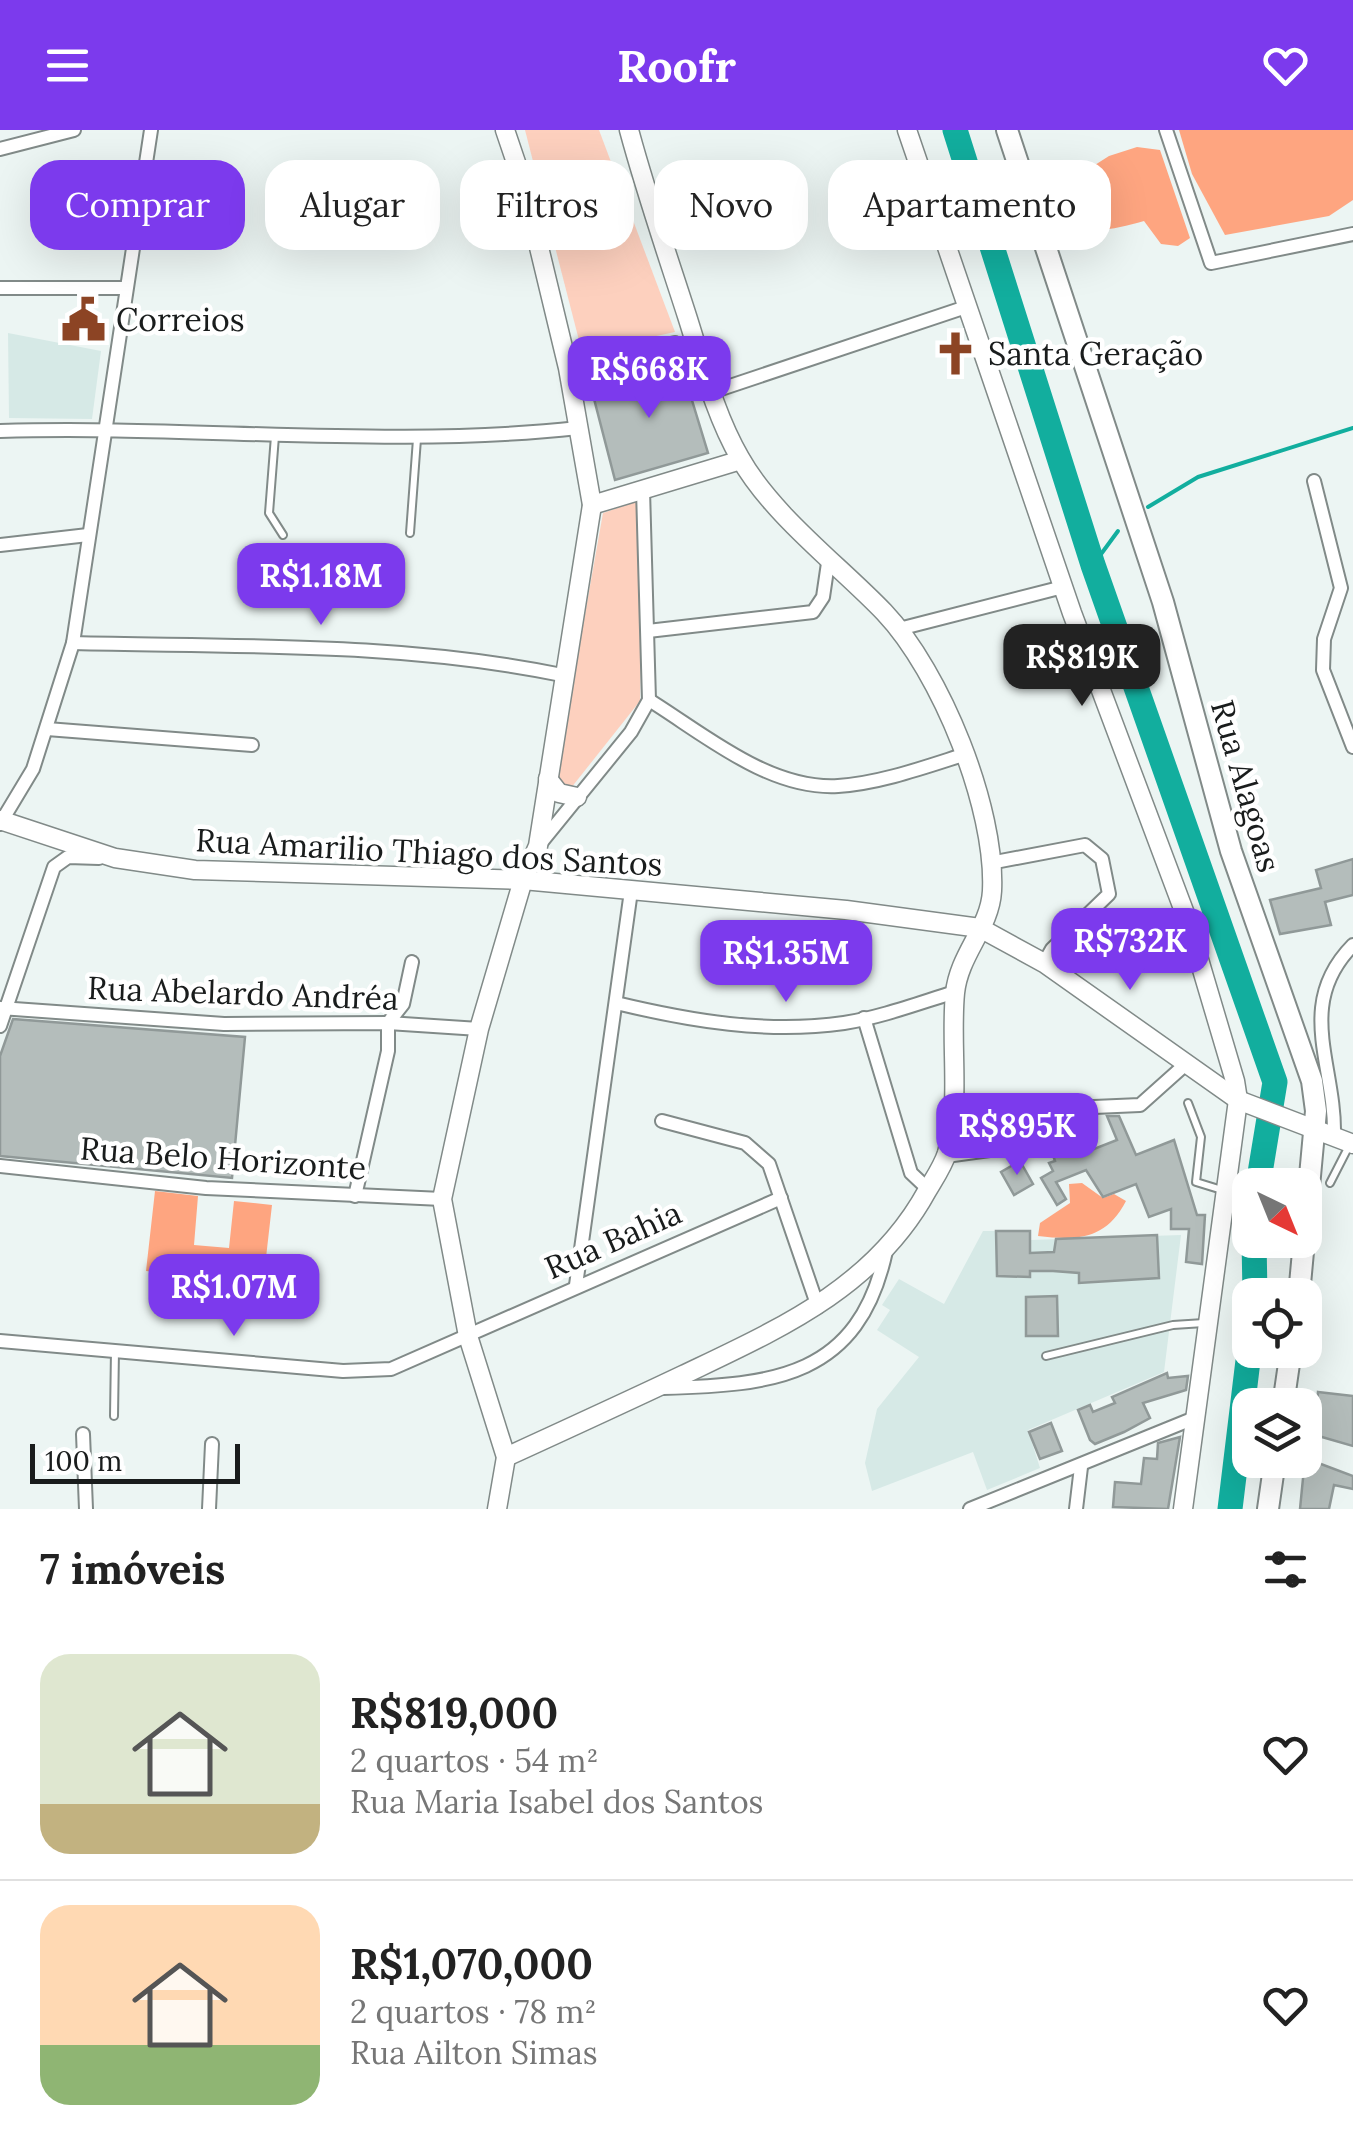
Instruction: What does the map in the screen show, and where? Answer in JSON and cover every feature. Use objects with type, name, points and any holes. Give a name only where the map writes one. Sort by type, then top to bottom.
[{"type":"main road","name":"Rua Alagoas","points":[[1007,130],[1162,602],[1231,851],[1330,1135],[1301,1278]]},
{"type":"main road","points":[[1268,1509],[1272,1478]]},
{"type":"street","points":[[0,149],[74,130]]},
{"type":"street","points":[[1,822],[33,769],[74,643],[124,288],[151,130]]},
{"type":"street","points":[[506,130],[525,189],[568,368],[592,506],[538,846]]},
{"type":"street","points":[[506,1457],[818,1308],[886,1251],[946,1156],[954,1095],[955,992],[964,954],[990,907],[990,863],[980,793],[966,754],[899,629],[828,563],[741,460],[712,392],[629,130]]},
{"type":"street","points":[[907,130],[1063,587],[1187,920],[1244,1103],[1223,1190],[1183,1509]]},
{"type":"street","points":[[1166,130],[1211,263],[1353,234]]},
{"type":"street","points":[[0,288],[124,288]]},
{"type":"street","points":[[712,392],[969,306]]},
{"type":"street","points":[[568,368],[676,343]]},
{"type":"street","points":[[0,430],[107,427],[482,439],[578,428]]},
{"type":"street","points":[[592,506],[741,460]]},
{"type":"street","points":[[1314,481],[1341,588],[1324,640],[1324,670],[1353,747]]},
{"type":"street","points":[[497,1509],[506,1457],[468,1336],[442,1198],[479,1030],[523,880],[538,846],[637,724],[649,700],[642,490]]},
{"type":"street","points":[[0,545],[88,535]]},
{"type":"street","points":[[648,631],[813,612],[823,596],[828,563]]},
{"type":"street","points":[[899,629],[1063,587]]},
{"type":"street","points":[[74,643],[398,652],[497,662],[562,676]]},
{"type":"street","points":[[649,700],[749,762],[809,784],[837,786],[872,780],[966,754]]},
{"type":"street","points":[[47,729],[252,745]]},
{"type":"street","points":[[548,779],[559,792],[577,798]]},
{"type":"street","name":"Rua Amarilio Thiago dos Santos","points":[[1,822],[115,858],[194,870],[523,880],[980,928]]},
{"type":"street","points":[[990,863],[1085,845],[1102,859],[1109,894],[1052,949],[1044,963]]},
{"type":"street","points":[[0,1026],[54,867],[68,857],[115,858]]},
{"type":"street","points":[[576,1285],[631,891]]},
{"type":"street","points":[[980,928],[1044,963],[1244,1103],[1330,1135],[1330,1072],[1318,1022],[1331,978],[1353,945]]},
{"type":"street","points":[[355,1196],[388,1050],[388,1024],[404,1004],[412,962]]},
{"type":"street","points":[[616,1003],[692,1020],[791,1027],[864,1018],[955,992]]},
{"type":"street","name":"Rua Abelardo Andréa","points":[[3,1008],[224,1024],[388,1024],[479,1030]]},
{"type":"street","points":[[864,1018],[911,1173],[928,1190]]},
{"type":"street","points":[[946,1156],[996,1150],[1041,1119],[1070,1108],[1140,1105],[1188,1063]]},
{"type":"street","points":[[662,1121],[744,1143],[769,1164],[818,1308]]},
{"type":"street","name":"Rua Belo Horizonte","points":[[0,1166],[148,1184],[442,1198]]},
{"type":"street","name":"Rua Bahia","points":[[0,1341],[368,1373],[391,1369],[781,1198]]},
{"type":"street","points":[[655,1388],[740,1386],[806,1368],[846,1338],[868,1307],[886,1251]]},
{"type":"street","points":[[972,1508],[1192,1419]]},
{"type":"street","points":[[83,1434],[86,1509]]},
{"type":"street","points":[[210,1509],[212,1444]]},
{"type":"street","points":[[1076,1509],[1081,1467]]},
{"type":"lane","points":[[275,432],[269,512],[283,535]]},
{"type":"lane","points":[[410,532],[417,439]]},
{"type":"lane","points":[[1188,1102],[1201,1136],[1196,1182],[1223,1190]]},
{"type":"lane","points":[[1330,1135],[1330,1183]]},
{"type":"lane","points":[[1046,1356],[1173,1324],[1205,1323]]},
{"type":"lane","points":[[114,1416],[115,1348]]},
{"type":"shaded area","points":[[525,130],[599,130],[610,160],[533,160]]},
{"type":"shaded area","points":[[1179,130],[1353,130],[1353,200],[1329,216],[1225,235],[1192,174]]},
{"type":"shaded area","points":[[1137,147],[1160,150],[1190,238],[1178,246],[1161,244],[1144,221],[1111,228],[1111,160],[1103,160]]},
{"type":"shaded area","points":[[634,223],[675,332],[582,352],[556,250],[634,250]]},
{"type":"shaded area","points":[[8,333],[101,351],[92,419],[9,418]]},
{"type":"shaded area","points":[[644,499],[640,701],[571,788],[555,783],[603,513]]},
{"type":"shaded area","points":[[1082,1183],[1103,1198],[1114,1194],[1126,1201],[1110,1223],[1090,1235],[1038,1236],[1040,1223],[1070,1203],[1069,1184]]},
{"type":"shaded area","points":[[155,1191],[198,1196],[194,1245],[229,1248],[234,1201],[272,1205],[263,1284],[146,1271]]},
{"type":"shaded area","points":[[983,1231],[1030,1231],[1031,1240],[1181,1235],[1164,1372],[1028,1430],[1040,1468],[987,1490],[973,1452],[872,1491],[865,1463],[877,1409],[919,1357],[877,1330],[890,1310],[882,1305],[899,1279],[944,1304]]},
{"type":"building","points":[[680,361],[708,453],[615,480],[592,391]]},
{"type":"building","points":[[1353,859],[1353,895],[1325,902],[1331,925],[1280,934],[1270,900],[1321,888],[1316,870]]},
{"type":"building","points":[[13,1019],[245,1037],[232,1178],[0,1156],[0,1056]]},
{"type":"building","points":[[1107,1116],[1119,1116],[1136,1155],[1174,1140],[1197,1215],[1205,1215],[1202,1264],[1186,1262],[1189,1229],[1171,1229],[1171,1209],[1149,1217],[1136,1184],[1103,1197],[1086,1170],[1056,1182],[1066,1199],[1057,1205],[1041,1178],[1053,1171],[1049,1163],[1055,1161],[1044,1129],[1069,1119],[1084,1153],[1117,1140]]},
{"type":"building","points":[[1020,1161],[1033,1184],[1014,1195],[1001,1172]]},
{"type":"building","points":[[996,1231],[1030,1231],[1030,1253],[1054,1252],[1056,1239],[1157,1235],[1159,1278],[1079,1283],[1079,1273],[1030,1271],[1030,1277],[997,1276]]},
{"type":"building","points":[[1057,1296],[1058,1336],[1026,1336],[1026,1297]]},
{"type":"building","points":[[1167,1373],[1168,1378],[1188,1376],[1186,1390],[1143,1403],[1150,1418],[1124,1432],[1095,1444],[1090,1440],[1078,1410],[1090,1405],[1093,1412],[1115,1403],[1112,1397]]},
{"type":"building","points":[[1322,1392],[1353,1396],[1353,1446],[1322,1437]]},
{"type":"building","points":[[1051,1423],[1062,1451],[1040,1459],[1029,1432]]},
{"type":"building","points":[[1180,1437],[1168,1509],[1113,1507],[1115,1482],[1141,1484],[1144,1458],[1157,1459],[1158,1443]]},
{"type":"building","points":[[1322,1464],[1353,1476],[1353,1489],[1334,1485],[1329,1509],[1300,1509],[1303,1478],[1322,1478]]},
{"type":"waterway","points":[[955,130],[1093,565],[1275,1082],[1261,1168]]},
{"type":"waterway","points":[[1148,507],[1198,477],[1353,428]]},
{"type":"waterway","points":[[1093,565],[1118,531]]},
{"type":"waterway","points":[[1254,1258],[1255,1278]]},
{"type":"waterway","points":[[1230,1509],[1247,1368]]},
{"type":"place","name":"Correios","points":[[83,319]]},
{"type":"place","name":"Santa Geração","points":[[955,353]]}]
